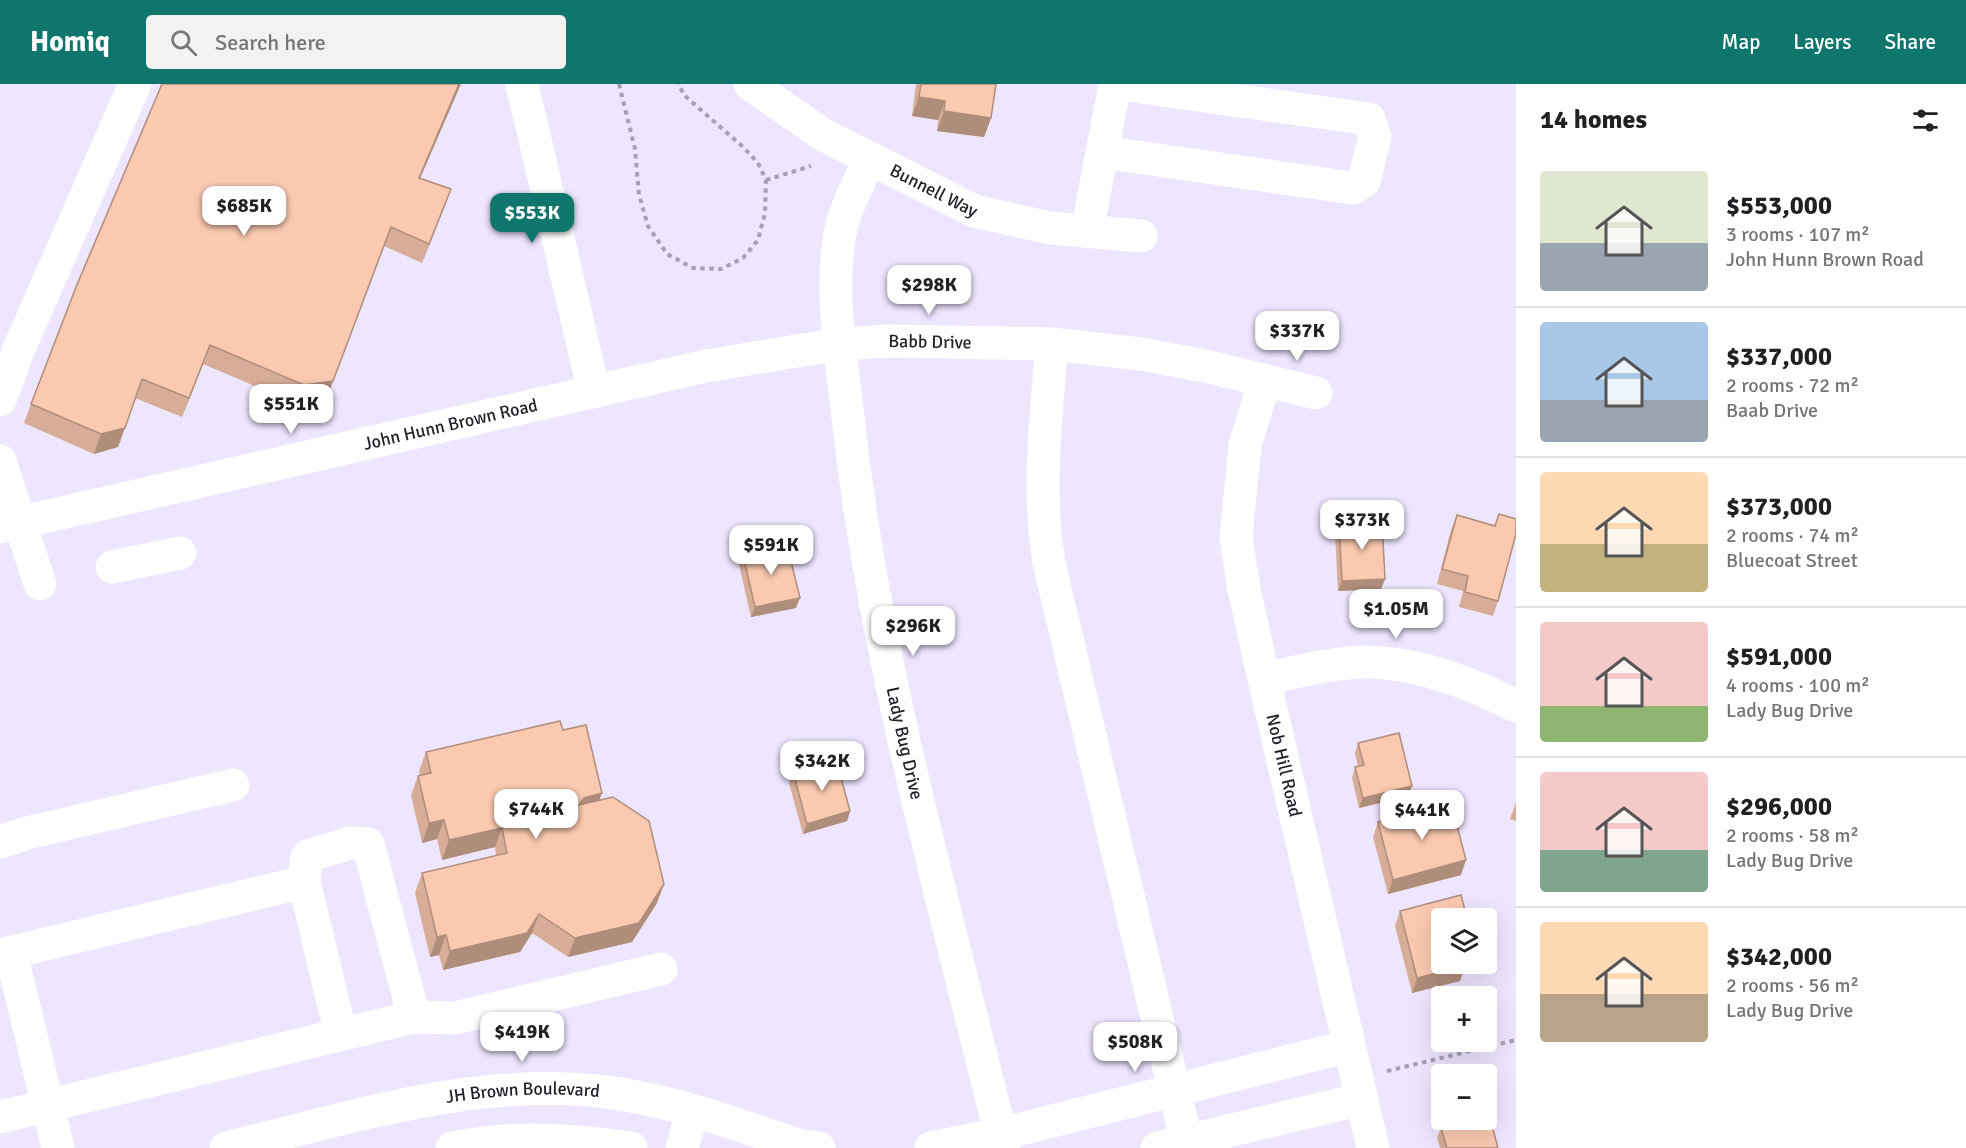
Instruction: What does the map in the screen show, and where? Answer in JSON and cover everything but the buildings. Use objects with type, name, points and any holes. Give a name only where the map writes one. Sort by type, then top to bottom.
[{"type":"street","points":[[0,400],[18,351],[135,84]]},
{"type":"street","points":[[522,84],[594,392]]},
{"type":"street","name":"Bunnell Way","points":[[750,84],[822,134],[974,212],[1050,228],[1141,236]]},
{"type":"street","points":[[1087,231],[1102,152],[1114,90],[1126,85],[1369,119],[1375,136],[1364,181],[1353,188],[1102,152]]},
{"type":"street","name":"Lady Bug Drive","points":[[870,158],[843,223],[836,271],[840,344],[863,537],[936,885],[1003,1141]]},
{"type":"street","name":"Babb Drive","points":[[594,392],[728,362],[840,344],[889,341],[1052,344],[1140,354],[1205,366],[1316,393]]},
{"type":"street","points":[[1052,344],[1041,485],[1042,523],[1052,574],[1174,1090],[1177,1146],[1362,1099]]},
{"type":"street","name":"Nob Hill Road","points":[[1265,381],[1245,446],[1236,538],[1244,589],[1264,679],[1373,1148]]},
{"type":"street","name":"John Hunn Brown Road","points":[[11,525],[594,392]]},
{"type":"street","points":[[0,462],[11,525],[40,584]]},
{"type":"street","points":[[112,567],[180,554]]},
{"type":"street","points":[[1264,679],[1324,667],[1367,662],[1411,667],[1449,677],[1516,706]]},
{"type":"street","points":[[14,838],[233,784]]},
{"type":"street","points":[[341,1034],[304,882],[307,856],[350,843],[368,844],[414,1017]]},
{"type":"street","points":[[58,1148],[6,954],[304,882]]},
{"type":"street","points":[[0,1117],[414,1017],[455,1018],[661,969]]},
{"type":"street","points":[[931,1148],[1003,1141],[1174,1090],[1349,1046]]},
{"type":"street","name":"JH Brown Boulevard","points":[[226,1148],[449,1095],[487,1090],[534,1089],[605,1092],[646,1099],[693,1111],[798,1145],[819,1148]]},
{"type":"street","points":[[682,1148],[693,1111]]},
{"type":"street","points":[[452,1148],[507,1140],[553,1138],[631,1148]]},
{"type":"path","points":[[619,84],[634,149],[639,195],[648,226],[667,254],[693,268],[721,269],[743,258],[758,240],[765,213],[766,180],[758,163],[750,154],[685,96],[678,84]]},
{"type":"path","points":[[766,180],[811,166]]},
{"type":"path","points":[[1387,1071],[1516,1040]]}]
